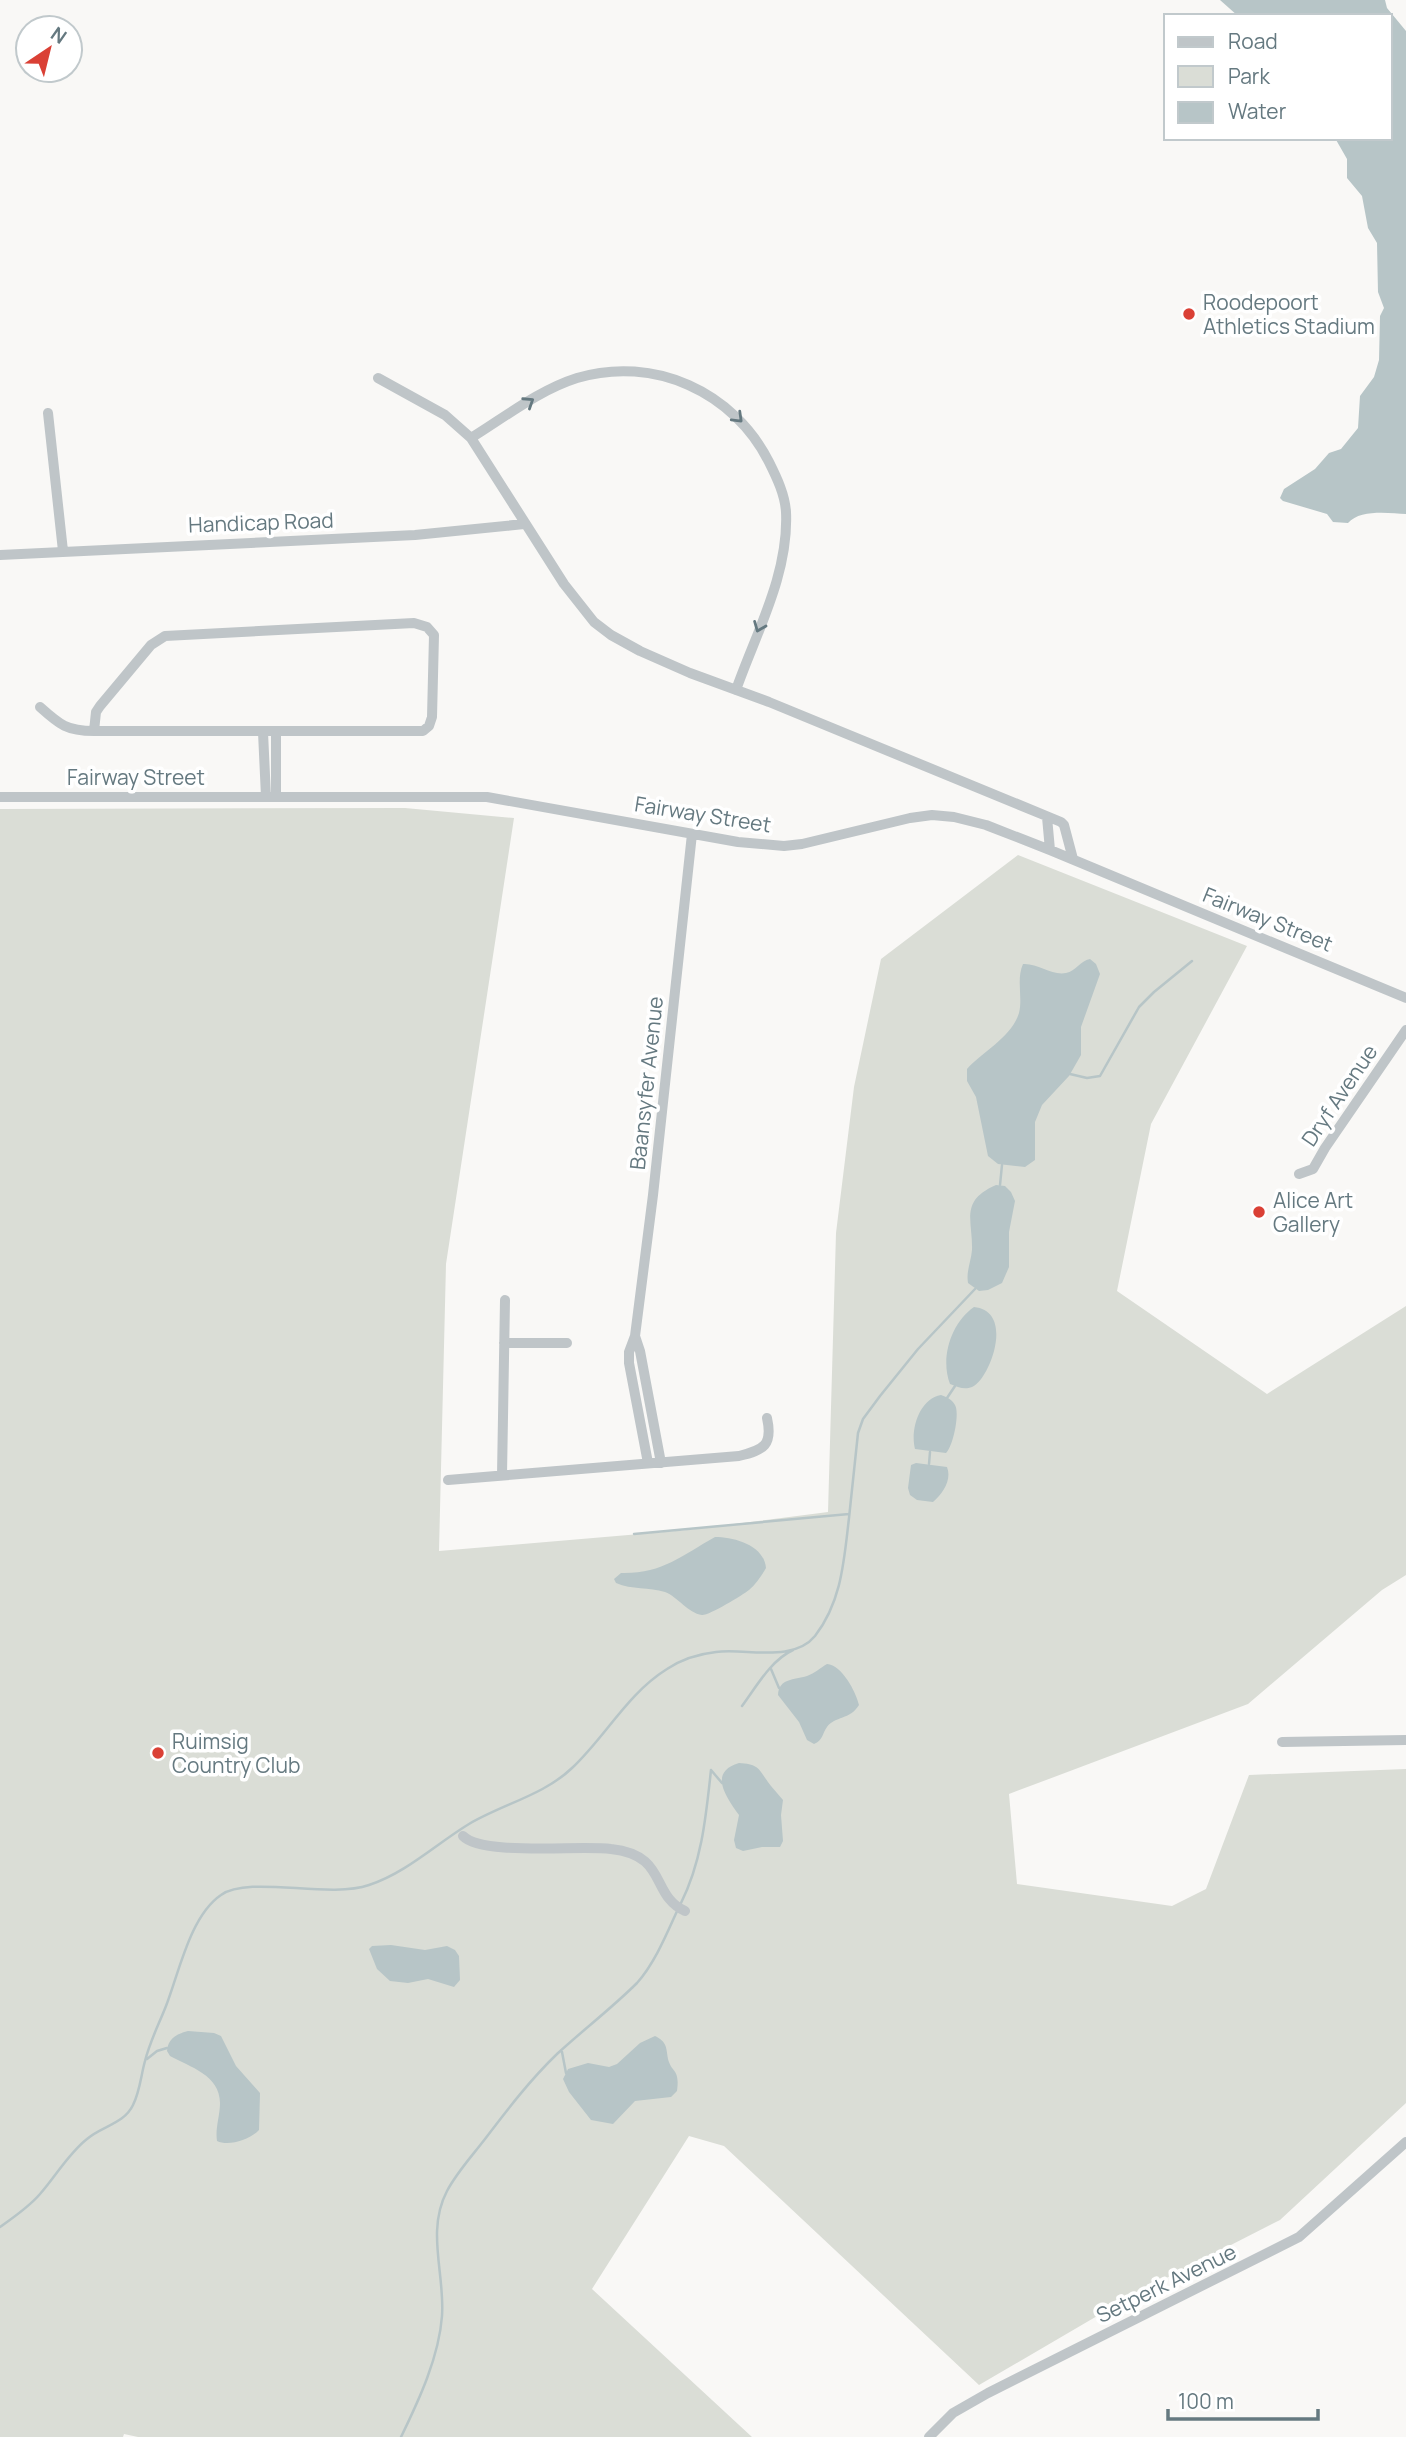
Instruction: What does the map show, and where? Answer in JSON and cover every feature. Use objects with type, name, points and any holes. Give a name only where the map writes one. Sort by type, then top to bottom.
[{"type":"street","points":[[471,438],[555,387],[601,373],[635,372],[668,377],[708,394],[734,413],[763,450],[779,484],[786,510],[782,568],[736,690]]},
{"type":"street","points":[[378,378],[445,415],[471,438],[524,524],[579,605],[594,622],[611,635],[640,651],[1064,825],[1073,859]]},
{"type":"street","points":[[48,413],[63,551]]},
{"type":"street","name":"Handicap Road","points":[[0,555],[415,535],[524,524]]},
{"type":"street","points":[[40,707],[61,726],[82,731],[416,732],[426,729],[432,717],[433,635],[431,630],[422,624],[414,623],[165,636],[151,645],[100,706],[96,712],[94,731]]},
{"type":"street","points":[[263,732],[271,797]]},
{"type":"street","points":[[271,797],[276,732]]},
{"type":"street","name":"Fairway Street","points":[[0,797],[487,797],[763,844],[802,844],[884,823],[932,815],[971,819],[1406,998]]},
{"type":"street","points":[[1047,817],[1050,850]]},
{"type":"street","name":"Baansyfer Avenue","points":[[648,1463],[629,1352],[635,1336],[653,1195],[692,834]]},
{"type":"street","name":"Dryf Avenue","points":[[1300,1174],[1313,1169],[1406,1030]]},
{"type":"street","points":[[502,1475],[505,1300]]},
{"type":"street","name":"Baansyfer Avenue","points":[[635,1336],[661,1463]]},
{"type":"street","points":[[504,1343],[567,1343]]},
{"type":"street","points":[[635,1398],[647,1396]]},
{"type":"street","points":[[448,1480],[739,1456],[753,1453],[768,1442],[771,1435],[767,1418]]},
{"type":"street","points":[[1282,1742],[1406,1740]]},
{"type":"street","points":[[463,1836],[469,1842],[488,1847],[611,1849],[630,1852],[643,1859],[656,1872],[672,1905],[685,1911]]},
{"type":"street","name":"Setperk Avenue","points":[[929,2437],[953,2413],[988,2393],[1299,2237],[1406,2143]]},
{"type":"green space","name":"Ruimsig Country Club","points":[[405,808],[514,818],[446,1264],[439,1551],[687,1530],[828,1512],[836,1233],[854,1087],[881,959],[1018,855],[1247,946],[1151,1124],[1117,1291],[1267,1394],[1406,1306],[1406,1575],[1382,1590],[1248,1704],[1009,1794],[1017,1884],[1172,1906],[1206,1889],[1249,1775],[1406,1769],[1406,2103],[1280,2220],[1133,2295],[979,2385],[724,2146],[689,2136],[592,2289],[752,2437],[138,2437],[124,2434],[123,2437],[0,2437],[0,809]]},
{"type":"water","points":[[1220,0],[1385,0],[1392,14],[1236,14]]},
{"type":"water","points":[[1392,14],[1406,31],[1406,514],[1367,514],[1348,523],[1333,522],[1327,514],[1280,498],[1284,489],[1315,469],[1329,453],[1341,449],[1358,428],[1360,396],[1374,377],[1379,360],[1380,316],[1384,308],[1378,292],[1377,243],[1368,228],[1362,196],[1347,178],[1347,159],[1336,140],[1392,140]]},
{"type":"water","points":[[1090,959],[1096,964],[1100,974],[1081,1027],[1081,1055],[1069,1076],[1042,1105],[1035,1122],[1035,1160],[1025,1167],[998,1164],[988,1156],[976,1097],[967,1081],[967,1069],[1003,1037],[1015,1022],[1020,1007],[1020,976],[1023,964],[1061,973],[1069,972]]},
{"type":"water","points":[[996,1185],[1005,1186],[1015,1201],[1009,1232],[1009,1267],[1002,1283],[979,1291],[968,1283],[972,1250],[970,1213],[977,1198]]},
{"type":"water","points":[[974,1307],[987,1311],[994,1320],[995,1346],[979,1382],[964,1388],[950,1384],[947,1352],[959,1322]]},
{"type":"water","points":[[941,1395],[952,1401],[957,1415],[949,1450],[946,1453],[915,1449],[914,1433],[918,1416],[927,1402]]},
{"type":"water","points":[[916,1463],[947,1467],[946,1486],[933,1502],[917,1500],[910,1495],[908,1488],[911,1465]]},
{"type":"water","points":[[715,1537],[739,1541],[754,1548],[760,1553],[766,1568],[749,1590],[711,1612],[697,1614],[665,1592],[622,1585],[614,1579],[621,1573],[635,1573],[660,1567]]},
{"type":"water","points":[[827,1664],[843,1674],[859,1705],[851,1713],[830,1724],[821,1739],[814,1744],[807,1740],[799,1722],[778,1695],[784,1683],[810,1675]]},
{"type":"water","points":[[739,1763],[759,1769],[783,1800],[783,1841],[780,1847],[743,1851],[736,1848],[734,1840],[739,1815],[725,1793],[722,1779],[724,1772]]},
{"type":"water","points":[[391,1945],[425,1950],[447,1946],[455,1950],[459,1956],[460,1980],[454,1987],[428,1979],[408,1983],[390,1981],[377,1969],[369,1949],[372,1946]]},
{"type":"water","points":[[188,2031],[221,2036],[236,2066],[260,2093],[259,2130],[251,2136],[233,2143],[217,2141],[220,2103],[215,2085],[195,2068],[170,2056],[167,2051],[174,2037]]},
{"type":"water","points":[[655,2036],[665,2045],[670,2064],[677,2075],[677,2091],[671,2097],[635,2101],[613,2124],[591,2120],[569,2092],[563,2079],[568,2069],[588,2063],[609,2067],[617,2064],[640,2043]]},
{"type":"waterway","points":[[1070,1074],[1087,1078],[1100,1076],[1139,1007],[1192,961]]},
{"type":"waterway","points":[[1000,1185],[1002,1165]]},
{"type":"waterway","points":[[0,2227],[36,2199],[80,2145],[118,2121],[133,2105],[149,2046],[193,1931],[210,1904],[221,1895],[234,1889],[250,1887],[352,1889],[383,1880],[469,1824],[561,1777],[584,1756],[628,1703],[653,1679],[673,1665],[716,1652],[782,1652],[806,1644],[815,1636],[831,1609],[840,1580],[858,1433],[863,1419],[918,1349],[975,1289]]},
{"type":"waterway","points":[[947,1398],[955,1386]]},
{"type":"waterway","points":[[929,1464],[930,1452]]},
{"type":"waterway","points":[[634,1534],[849,1514]]},
{"type":"waterway","points":[[742,1706],[771,1667],[793,1650]]},
{"type":"waterway","points":[[771,1669],[779,1688]]},
{"type":"waterway","points":[[711,1770],[722,1783]]},
{"type":"waterway","points":[[681,1903],[698,1855],[711,1770]]},
{"type":"waterway","points":[[401,2437],[427,2378],[440,2331],[442,2300],[437,2237],[441,2206],[447,2191],[455,2177],[537,2074],[637,1983],[655,1957],[678,1909]]},
{"type":"waterway","points":[[147,2059],[157,2051],[167,2048]]},
{"type":"waterway","points":[[562,2052],[566,2073]]},
{"type":"place","name":"Roodepoort Athletics Stadium","points":[[1189,314]]},
{"type":"place","name":"Alice Art Gallery","points":[[1259,1212]]},
{"type":"place","name":"Ruimsig Country Club","points":[[158,1753]]}]
